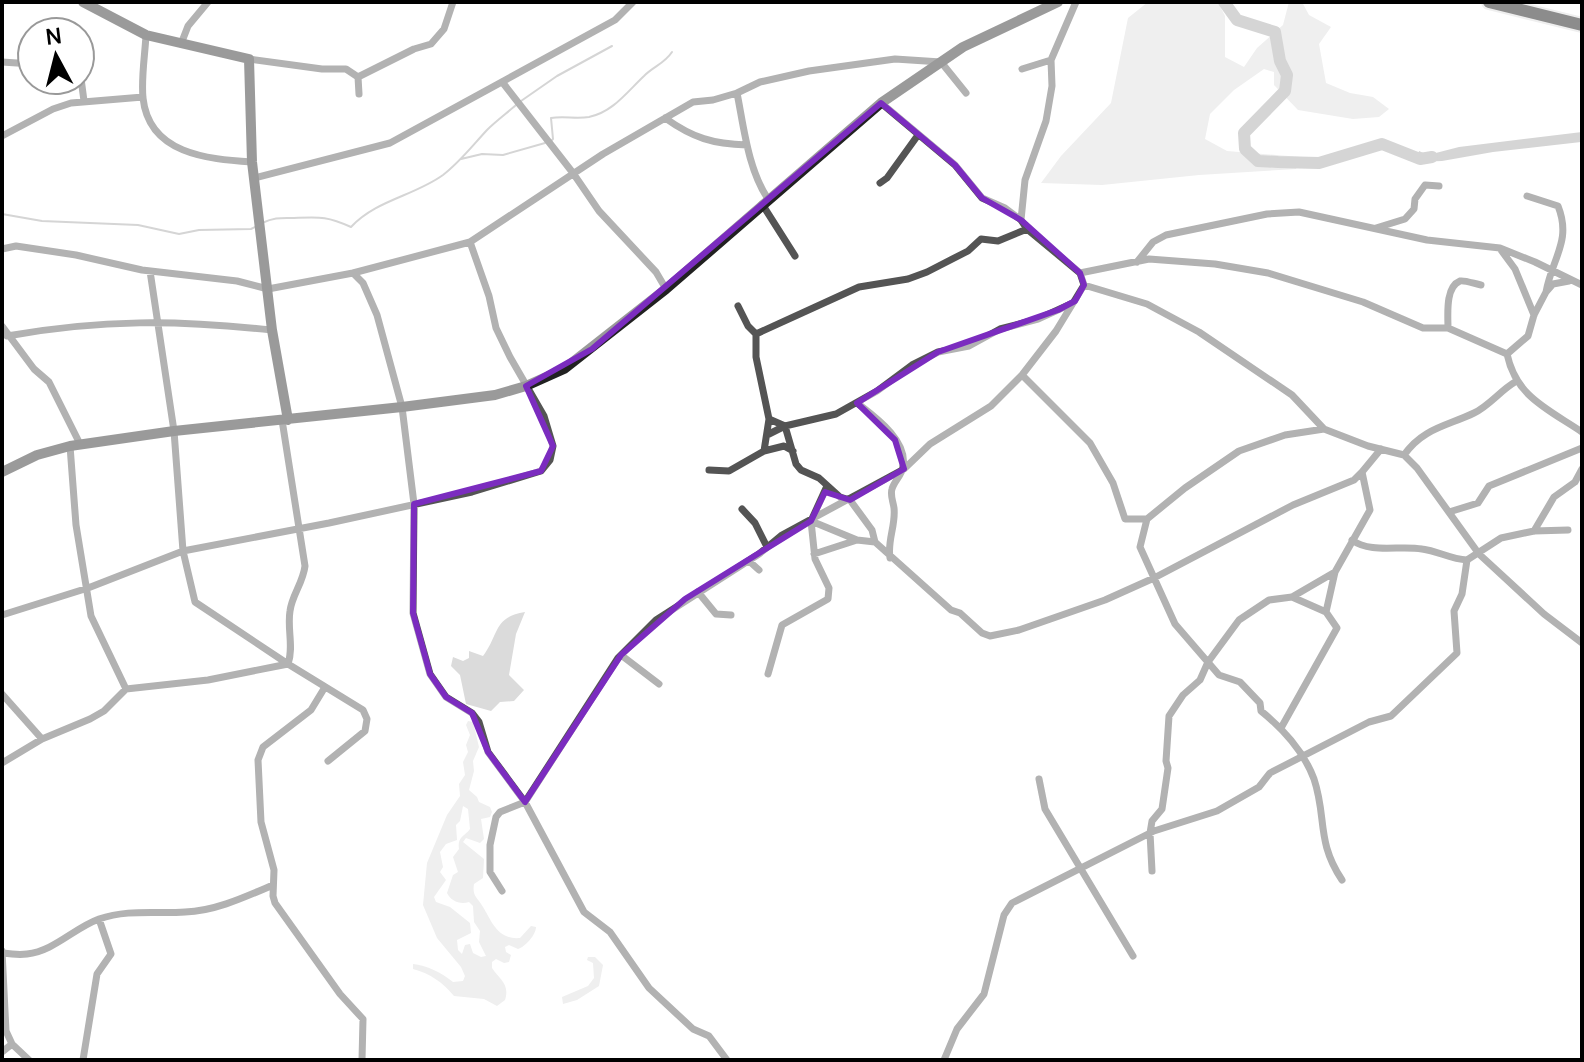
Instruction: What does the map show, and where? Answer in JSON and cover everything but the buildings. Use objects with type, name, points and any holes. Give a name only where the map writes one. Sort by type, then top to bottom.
[{"type":"highway","points":[[1491,2],[1582,25]]},
{"type":"street","points":[[83,2],[146,35],[249,59],[322,69],[346,69],[358,77]]},
{"type":"street","points":[[181,44],[188,26],[208,2]]},
{"type":"street","points":[[358,77],[414,49],[431,44],[444,29],[453,2]]},
{"type":"street","points":[[254,182],[390,143],[615,20],[633,2]]},
{"type":"street","points":[[2,472],[37,455],[75,445],[495,395],[526,386],[564,369],[666,289],[881,103],[963,47],[1058,2]]},
{"type":"street","points":[[1021,220],[1025,180],[1046,121],[1052,86],[1051,60],[1076,2]]},
{"type":"street","points":[[146,35],[143,97],[151,127],[172,146],[198,157],[252,162]]},
{"type":"street","points":[[249,59],[254,182],[305,566],[303,579],[290,608],[291,654],[288,664]]},
{"type":"street","points":[[2,249],[16,246],[76,255],[150,271],[237,281],[268,289],[353,273],[470,242],[573,173],[693,102],[737,93],[760,82],[809,71],[895,59],[941,62],[966,93]]},
{"type":"street","points":[[1022,69],[1051,60]]},
{"type":"street","points":[[358,77],[359,94]]},
{"type":"street","points":[[503,83],[599,211],[656,272],[666,289]]},
{"type":"street","points":[[737,93],[747,145],[765,202],[795,256]]},
{"type":"street","points":[[83,96],[84,101]]},
{"type":"street","points":[[2,136],[53,109],[84,101],[143,97]]},
{"type":"street","points":[[881,103],[955,165],[982,198],[1005,208],[1021,220],[1027,229],[1080,273],[1084,285],[1022,375],[991,406],[930,444],[904,469],[892,486],[894,519],[888,549],[890,558]]},
{"type":"street","points":[[665,118],[682,130],[716,144],[747,145]]},
{"type":"street","points":[[880,183],[918,135]]},
{"type":"street","points":[[1374,229],[1405,219],[1414,209],[1415,199],[1425,185],[1439,186]]},
{"type":"street","points":[[1527,196],[1558,206],[1563,220],[1564,239],[1550,269],[1546,292]]},
{"type":"street","points":[[1137,262],[1153,242],[1166,235],[1267,214],[1299,212],[1454,245],[1500,248],[1582,285]]},
{"type":"street","points":[[756,334],[859,287],[908,279],[927,272],[968,251],[981,239],[998,241],[1027,229]]},
{"type":"street","points":[[2,615],[88,588],[183,551],[472,492],[541,471],[550,460],[553,446],[544,416],[496,328],[489,296],[470,242]]},
{"type":"street","points":[[1500,248],[1515,269],[1534,315]]},
{"type":"street","points":[[1080,273],[1149,259],[1215,264],[1268,273],[1363,302],[1423,328],[1448,328],[1507,354]]},
{"type":"street","points":[[150,271],[174,431],[183,551],[195,602],[363,710],[367,719],[365,731],[328,761]]},
{"type":"street","points":[[353,273],[363,283],[377,315],[402,407],[414,504],[413,613],[430,674],[446,697],[472,713],[479,722],[488,752],[525,802],[584,912],[610,932],[649,988],[693,1029],[709,1036],[727,1060]]},
{"type":"street","points":[[1507,354],[1528,336],[1546,292],[1553,284],[1571,280]]},
{"type":"street","points":[[1448,328],[1448,307],[1452,290],[1458,282],[1481,285]]},
{"type":"street","points":[[1084,285],[1147,304],[1199,332],[1292,395],[1324,429],[1404,455],[1417,468],[1479,554],[1544,614],[1582,643]]},
{"type":"street","points":[[767,435],[785,426],[836,414],[938,352],[969,346],[1000,329],[1038,319],[1075,301]]},
{"type":"street","points":[[738,306],[748,326],[756,334],[756,357],[769,419],[764,451]]},
{"type":"street","points":[[4,330],[158,321],[272,330]]},
{"type":"street","points":[[4,330],[34,369],[49,382],[75,445],[76,525],[91,616],[126,689]]},
{"type":"street","points":[[1507,354],[1515,382],[1531,397],[1582,432]]},
{"type":"street","points":[[1022,375],[1090,443],[1113,483],[1125,519],[1147,519]]},
{"type":"street","points":[[1404,455],[1415,440],[1444,424],[1478,411],[1515,382]]},
{"type":"street","points":[[857,403],[880,421],[895,440],[903,453],[904,469]]},
{"type":"street","points":[[769,419],[785,426],[796,464],[801,470],[819,478],[840,497],[850,500],[872,530],[875,542],[890,558],[951,610],[960,613],[982,633],[990,636],[1019,630],[1105,600],[1154,578],[1293,505],[1354,480],[1381,449]]},
{"type":"street","points":[[1324,429],[1285,435],[1239,451],[1147,519],[1140,547],[1175,624],[1219,675],[1240,682],[1260,703],[1261,711],[1281,728],[1302,758],[1313,778],[1323,845],[1342,880]]},
{"type":"street","points":[[709,470],[729,471],[764,451],[784,446],[793,451]]},
{"type":"street","points":[[1449,512],[1478,503],[1489,486],[1582,448]]},
{"type":"street","points":[[502,891],[490,872],[490,845],[496,817],[500,812],[525,802],[621,655],[656,620],[749,561],[782,535],[904,469]]},
{"type":"street","points":[[1534,531],[1554,497],[1575,482],[1582,469]]},
{"type":"street","points":[[1326,612],[1335,572],[1370,510],[1362,472]]},
{"type":"street","points":[[768,674],[782,625],[828,599],[829,588],[814,554],[811,521],[827,486]]},
{"type":"street","points":[[742,509],[755,523],[767,547]]},
{"type":"street","points":[[811,521],[857,540],[875,542]]},
{"type":"street","points":[[1352,540],[1361,546],[1423,549],[1453,559],[1467,560],[1501,538],[1534,531],[1568,530]]},
{"type":"street","points":[[814,554],[857,540]]},
{"type":"street","points":[[944,1060],[957,1029],[984,994],[1000,925],[1008,906],[1150,833],[1217,811],[1259,787],[1270,773],[1369,722],[1391,716],[1457,653],[1454,611],[1462,594],[1467,560]]},
{"type":"street","points":[[749,561],[759,570]]},
{"type":"street","points":[[1152,871],[1150,833],[1152,821],[1162,809],[1168,768],[1169,716],[1183,695],[1200,680],[1208,662],[1239,620],[1269,600],[1292,597],[1335,572]]},
{"type":"street","points":[[698,592],[716,614],[731,615]]},
{"type":"street","points":[[1281,728],[1337,628],[1326,612],[1292,597]]},
{"type":"street","points":[[621,655],[659,684]]},
{"type":"street","points":[[2,763],[42,739],[104,711],[126,689],[208,680],[288,664]]},
{"type":"street","points":[[1200,680],[1219,675]]},
{"type":"street","points":[[325,687],[311,710],[263,747],[258,760],[261,822],[274,870],[275,903],[340,994],[363,1019],[362,1060]]},
{"type":"street","points":[[2,694],[42,739]]},
{"type":"street","points":[[1039,779],[1045,809],[1133,956]]},
{"type":"street","points":[[29,1060],[12,1044],[6,1031],[2,952],[27,955],[46,949],[99,919],[144,911],[183,913],[206,910],[273,885]]},
{"type":"street","points":[[83,1060],[97,974],[111,954],[99,919]]},
{"type":"street","points":[[2,1052],[12,1044]]},
{"type":"highlighted area","points":[[881,103],[955,165],[982,198],[1021,220],[1080,273],[1084,285],[1075,301],[1058,310],[938,352],[857,403],[895,440],[904,469],[850,500],[825,492],[811,521],[685,599],[621,655],[525,802],[488,752],[472,713],[446,697],[430,674],[413,613],[414,504],[541,471],[553,446],[526,386],[592,349]]},
{"type":"shaded area","points":[[1148,2],[1218,2],[1225,16],[1225,57],[1244,67],[1257,48],[1283,25],[1289,2],[1302,2],[1309,15],[1331,27],[1319,44],[1326,83],[1350,93],[1373,97],[1389,109],[1379,117],[1353,119],[1298,110],[1274,85],[1274,72],[1264,69],[1234,90],[1210,114],[1205,139],[1227,151],[1301,157],[1296,169],[1102,185],[1041,183],[1061,156],[1111,103],[1128,18]]},
{"type":"shaded area","points":[[1582,132],[1581,142],[1416,162],[1419,151],[1428,155],[1459,147]]},
{"type":"shaded area","points":[[525,612],[516,634],[509,675],[524,690],[514,701],[500,702],[491,711],[466,704],[460,675],[451,666],[453,657],[463,661],[469,658],[469,651],[483,656],[502,623],[515,614]]},
{"type":"shaded area","points":[[468,721],[473,722],[479,747],[473,761],[469,790],[492,812],[490,817],[481,819],[484,839],[480,843],[466,838],[463,842],[484,859],[483,878],[474,884],[474,894],[493,924],[506,936],[520,938],[531,926],[536,927],[532,937],[521,948],[505,947],[511,955],[509,962],[496,959],[492,962],[492,968],[506,990],[505,1000],[497,1006],[484,999],[454,996],[436,979],[413,969],[413,964],[423,966],[453,982],[463,981],[465,976],[437,938],[423,905],[427,863],[447,815],[460,796],[459,784],[465,775],[463,762],[470,735],[466,725]],"holes":[[[463,806],[468,809],[470,829],[460,840],[459,849],[453,857],[458,872],[453,875],[447,893],[456,902],[469,902],[473,906],[474,922],[480,931],[479,942],[486,956],[481,957],[473,953],[470,944],[465,945],[462,954],[458,950],[457,940],[471,933],[470,923],[450,907],[436,902],[434,897],[446,880],[440,872],[443,867],[440,852],[446,844],[457,840],[456,825]]]},
{"type":"shaded area","points":[[588,957],[595,957],[603,965],[599,986],[577,1000],[563,1004],[562,997],[588,986],[594,978],[593,963],[587,960]]},
{"type":"waterway","points":[[1224,2],[1237,20],[1275,32],[1280,61],[1287,75],[1285,91],[1244,133],[1245,149],[1258,161],[1319,163],[1382,144],[1420,159],[1432,157]]},
{"type":"waterway","points":[[521,101],[557,76],[612,46]]},
{"type":"waterway","points":[[551,141],[551,118],[589,117],[605,111],[672,52]]},
{"type":"waterway","points":[[262,223],[278,218],[317,218],[351,227],[372,210],[443,175],[516,105]]},
{"type":"waterway","points":[[461,159],[482,154],[503,155],[545,143]]},
{"type":"waterway","points":[[2,214],[42,221],[138,225],[179,234],[257,226]]}]
